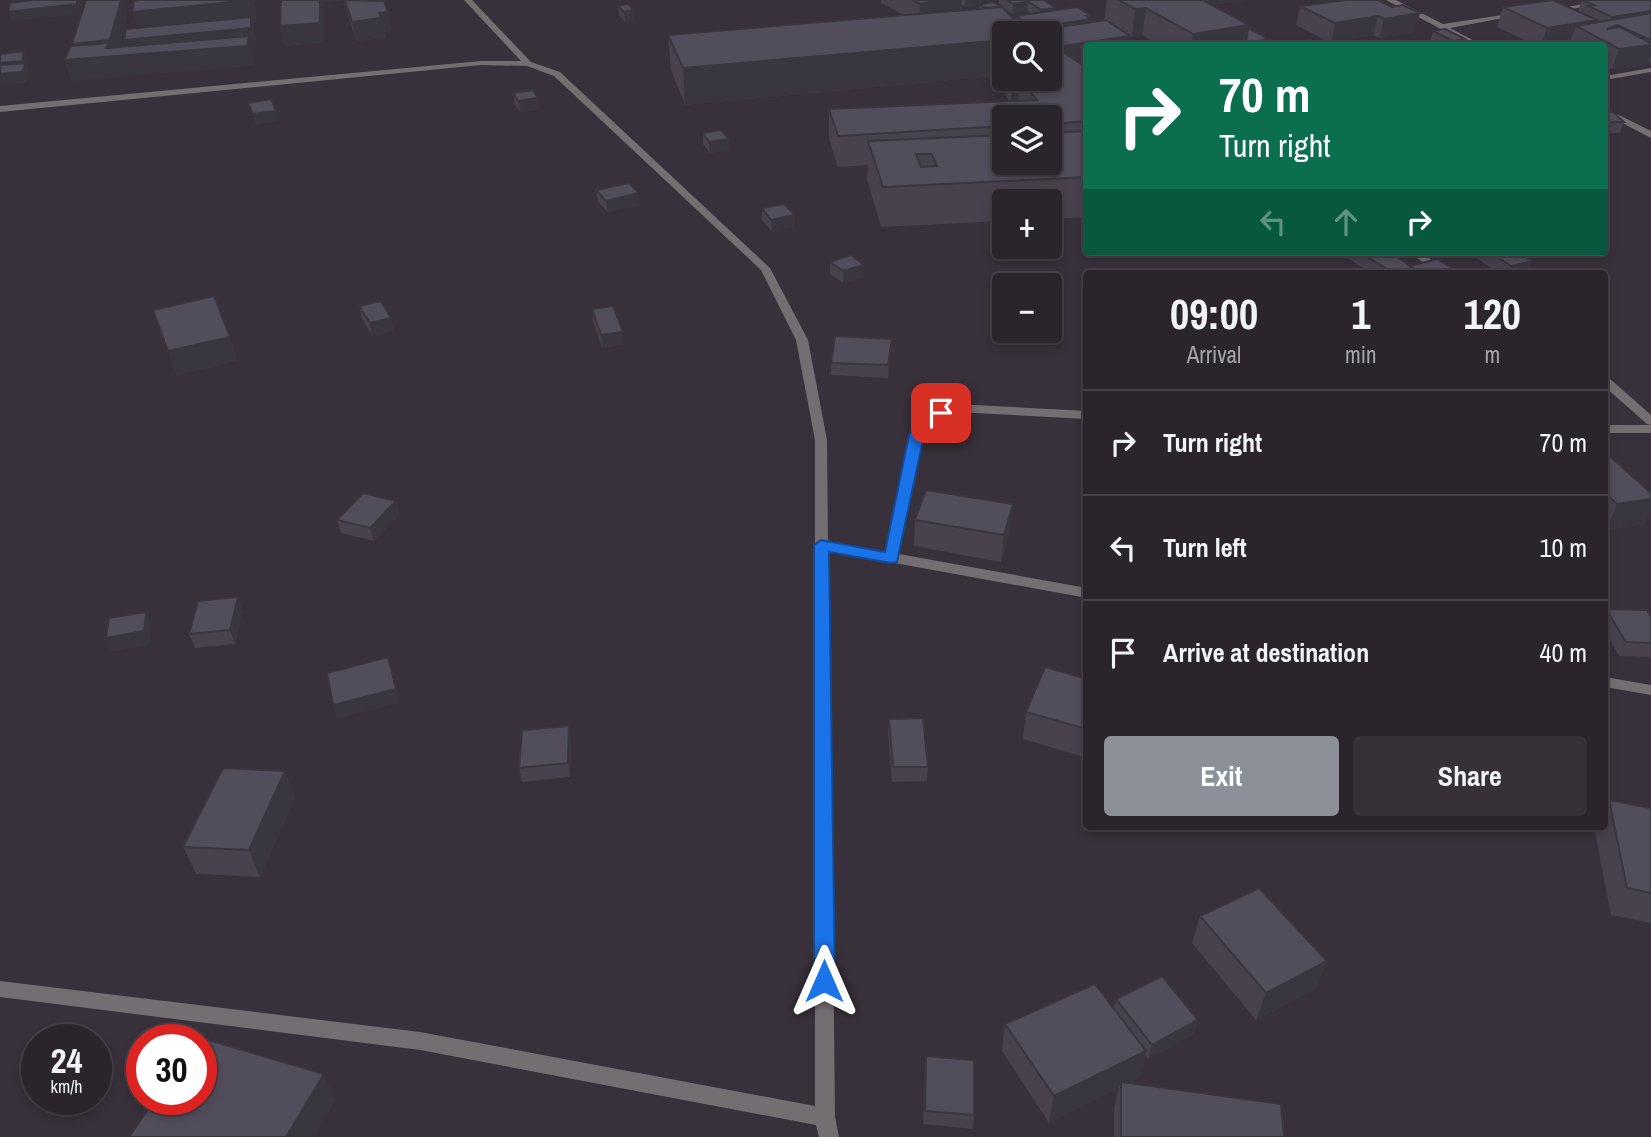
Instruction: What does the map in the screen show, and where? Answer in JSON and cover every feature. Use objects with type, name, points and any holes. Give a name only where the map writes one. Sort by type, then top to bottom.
[{"type":"street","points":[[468,0],[528,64]]},
{"type":"street","points":[[1390,0],[1473,42]]},
{"type":"street","points":[[1540,12],[1622,0]]},
{"type":"street","points":[[1445,26],[1526,14]]},
{"type":"street","points":[[0,109],[481,64],[528,64],[557,74],[765,268],[802,340],[821,440],[825,1117],[829,1137]]},
{"type":"street","points":[[1608,77],[1651,70]]},
{"type":"street","points":[[1608,113],[1651,135]]},
{"type":"street","points":[[1419,256],[1441,270]]},
{"type":"street","points":[[1608,384],[1651,421]]},
{"type":"street","points":[[891,558],[916,435],[927,418],[955,408],[1083,415]]},
{"type":"street","points":[[1608,429],[1651,429]]},
{"type":"street","points":[[821,545],[1083,592]]},
{"type":"street","points":[[1608,683],[1651,690]]},
{"type":"street","points":[[0,989],[420,1041],[825,1117]]},
{"type":"building","points":[[77,0],[77,4],[8,12],[10,3]]},
{"type":"building","points":[[86,0],[121,0],[110,40],[72,44]]},
{"type":"building","points":[[252,0],[132,12],[134,1]]},
{"type":"building","points":[[281,0],[320,0],[320,23],[280,26]]},
{"type":"building","points":[[345,0],[384,1],[388,12],[379,13],[381,18],[352,22]]},
{"type":"building","points":[[912,0],[938,0],[920,4]]},
{"type":"building","points":[[1007,0],[1024,0],[1028,2],[1013,4]]},
{"type":"building","points":[[1026,0],[1044,0],[1056,8],[1041,10]]},
{"type":"building","points":[[1119,0],[1203,0],[1249,25],[1193,34],[1146,8],[1135,9]]},
{"type":"building","points":[[1346,0],[1378,0],[1392,7],[1403,5],[1420,13],[1335,23],[1300,6]]},
{"type":"building","points":[[1553,0],[1597,20],[1547,28],[1503,7]]},
{"type":"building","points":[[1582,0],[1651,0],[1651,11],[1612,17],[1588,6],[1594,5]]},
{"type":"building","points":[[992,2],[1002,6],[986,8],[979,5]]},
{"type":"building","points":[[628,4],[634,10],[624,12],[618,6]]},
{"type":"building","points":[[1002,7],[1015,21],[992,21],[992,41],[683,68],[668,35]]},
{"type":"building","points":[[1077,7],[1090,15],[1086,16],[1091,19],[1062,24],[1062,21],[1024,21],[1016,16]]},
{"type":"building","points":[[1651,13],[1651,40],[1617,25],[1607,29],[1620,27],[1651,45],[1619,49],[1576,26]]},
{"type":"building","points":[[251,17],[251,28],[124,40],[126,29]]},
{"type":"building","points":[[1106,20],[1130,36],[1083,42],[1063,46],[1062,27]]},
{"type":"building","points":[[1248,28],[1269,39],[1252,42],[1246,42]]},
{"type":"building","points":[[1445,29],[1465,39],[1453,41],[1433,31]]},
{"type":"building","points":[[249,36],[247,46],[64,60],[71,46],[109,43],[106,48]]},
{"type":"building","points":[[24,51],[22,61],[0,63],[0,54]]},
{"type":"building","points":[[1062,51],[1083,65],[1083,121],[1062,123],[1062,105],[992,105],[992,127],[838,136],[829,109],[1037,100],[1030,91],[1062,91]]},
{"type":"building","points":[[26,63],[22,72],[0,74],[0,65]]},
{"type":"building","points":[[533,90],[538,98],[518,101],[513,93]]},
{"type":"building","points":[[271,99],[276,111],[253,114],[248,103]]},
{"type":"building","points":[[1608,112],[1613,112],[1624,122],[1608,122]]},
{"type":"building","points":[[721,130],[729,139],[709,142],[703,133]]},
{"type":"building","points":[[1083,131],[1083,177],[883,187],[868,141],[992,136],[992,175],[1062,175],[1062,132]],"holes":[[[916,154],[932,154],[937,166],[921,167]]]},
{"type":"building","points":[[629,183],[639,193],[606,201],[596,190]]},
{"type":"building","points":[[784,204],[795,215],[771,220],[762,208]]},
{"type":"building","points":[[851,255],[864,265],[843,271],[830,262]]},
{"type":"building","points":[[1366,256],[1395,256],[1411,266],[1409,270],[1388,270]]},
{"type":"building","points":[[1496,256],[1524,256],[1532,261],[1511,266]]},
{"type":"building","points":[[1437,259],[1455,270],[1416,270],[1410,266]]},
{"type":"building","points":[[214,296],[230,337],[168,351],[153,310]]},
{"type":"building","points":[[381,301],[391,318],[370,323],[359,306]]},
{"type":"building","points":[[613,306],[623,332],[601,335],[592,309]]},
{"type":"building","points":[[835,336],[892,339],[888,365],[831,363]]},
{"type":"building","points":[[1608,455],[1651,493],[1651,499],[1617,504],[1608,496]]},
{"type":"building","points":[[926,490],[1013,504],[1004,535],[915,520]]},
{"type":"building","points":[[363,493],[396,501],[370,528],[337,520]]},
{"type":"building","points":[[238,597],[230,630],[189,634],[198,601]]},
{"type":"building","points":[[1608,609],[1647,610],[1651,617],[1651,643],[1626,642]]},
{"type":"building","points":[[146,612],[144,631],[106,638],[109,618]]},
{"type":"building","points":[[388,657],[396,689],[333,705],[327,673]]},
{"type":"building","points":[[1045,667],[1083,678],[1083,728],[1026,712]]},
{"type":"building","points":[[923,718],[928,767],[893,767],[889,719]]},
{"type":"building","points":[[569,726],[568,763],[519,768],[522,730]]},
{"type":"building","points":[[223,768],[285,771],[249,850],[183,847]]},
{"type":"building","points":[[1609,800],[1651,808],[1651,893],[1627,888]]},
{"type":"building","points":[[1259,888],[1327,961],[1266,993],[1200,916]]},
{"type":"building","points":[[1162,976],[1198,1020],[1152,1045],[1116,999]]},
{"type":"building","points":[[1095,984],[1146,1051],[1054,1096],[1005,1024]]},
{"type":"building","points":[[217,1043],[324,1074],[286,1137],[129,1137],[144,1115],[217,1115]]},
{"type":"building","points":[[926,1056],[974,1060],[974,1115],[925,1111]]},
{"type":"building","points":[[1121,1082],[1281,1104],[1284,1137],[1121,1137]]},
{"type":"route","points":[[824,981],[821,545],[891,558],[916,435],[927,418],[941,413]]}]
